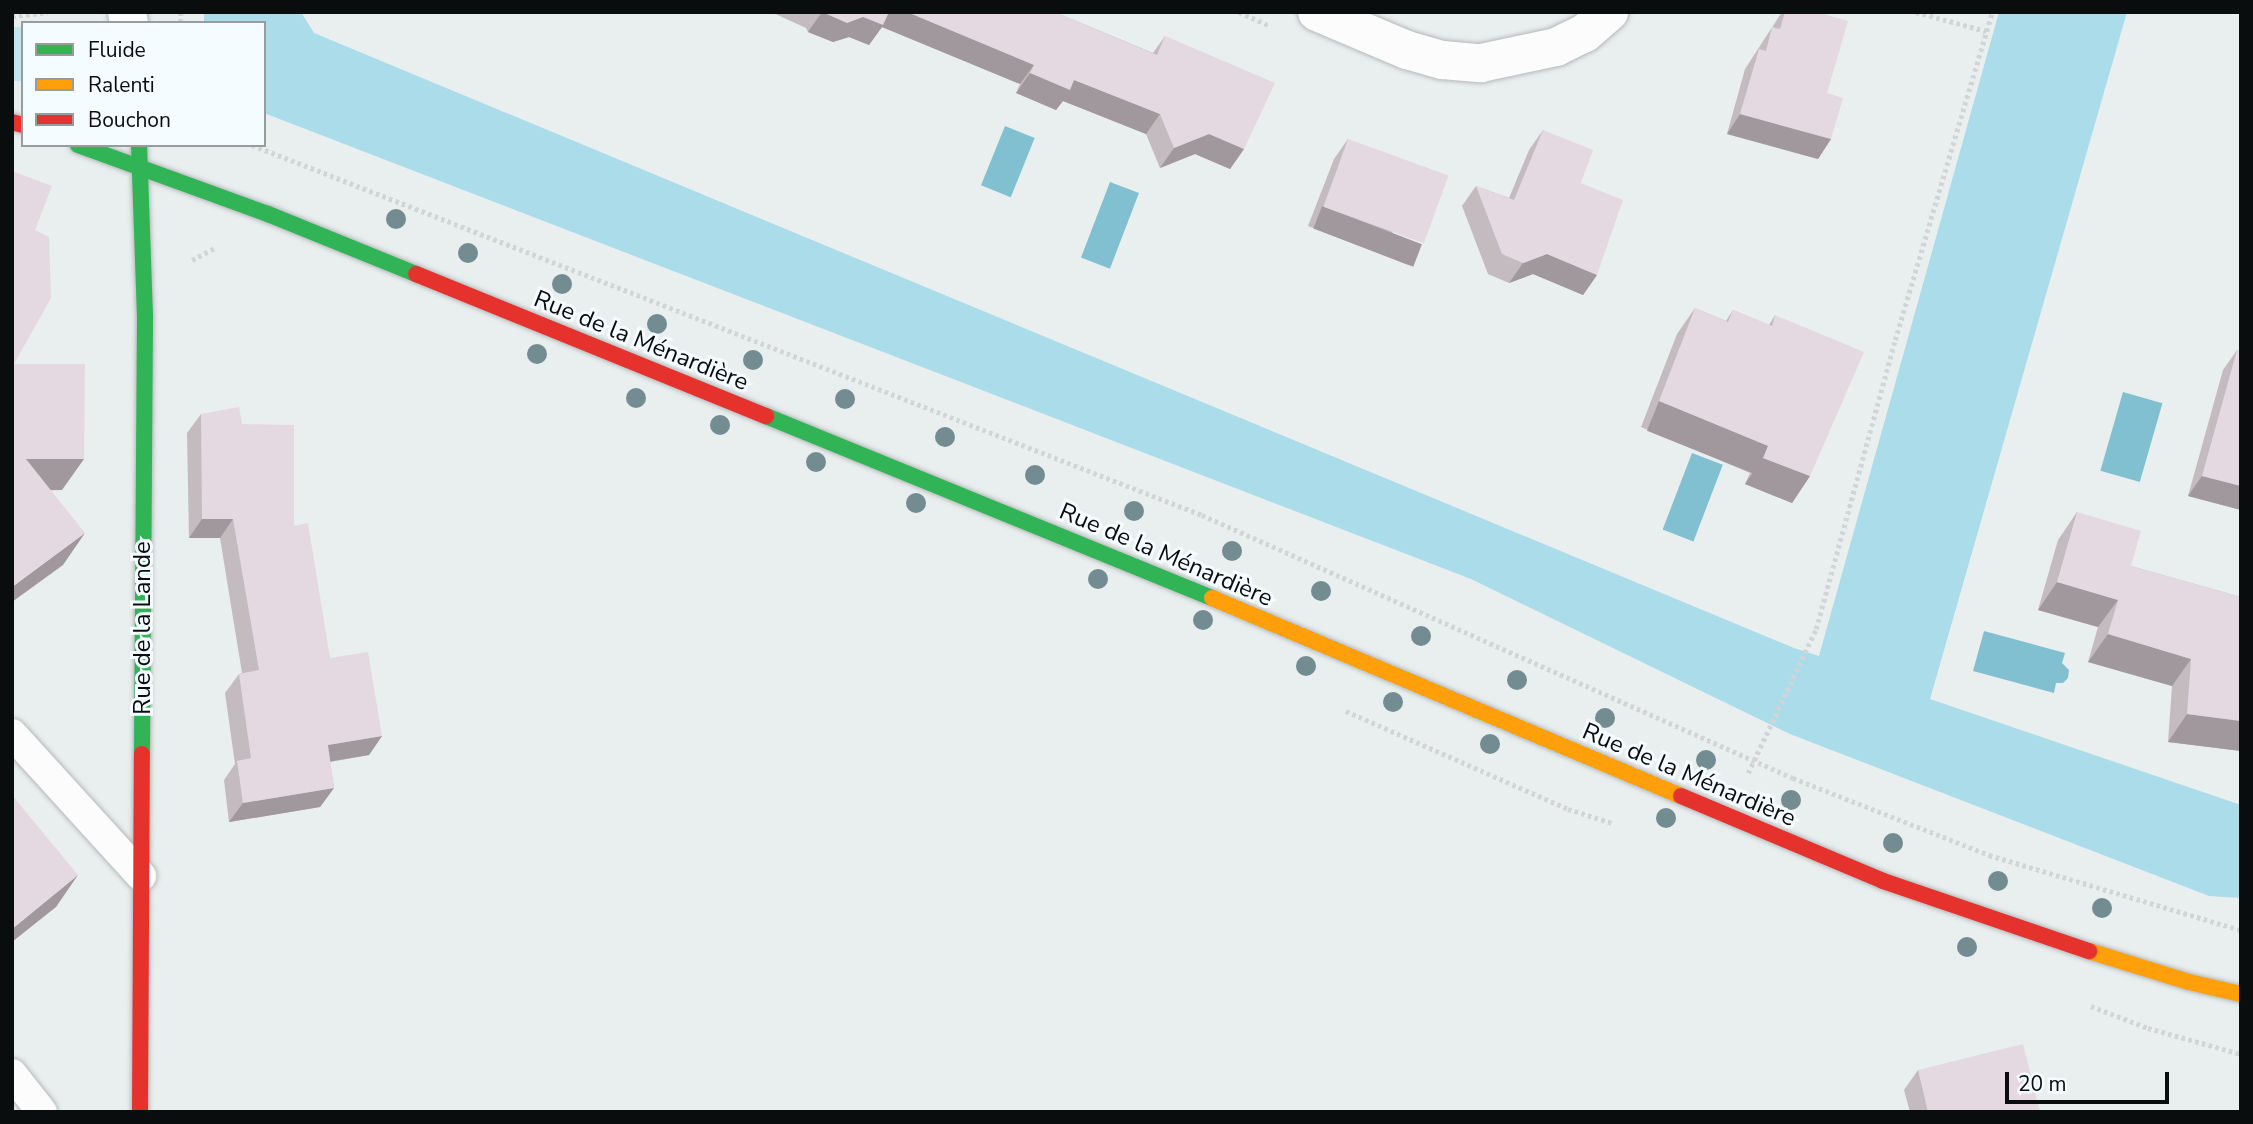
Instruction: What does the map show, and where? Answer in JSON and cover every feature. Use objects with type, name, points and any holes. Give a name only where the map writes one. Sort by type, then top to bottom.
[{"type":"main road","name":"Rue de la Ménardière","points":[[83,147],[281,219],[1125,562],[1882,881],[2048,938],[2241,995]]},
{"type":"main road","name":"Rue de la Lande","points":[[139,147],[145,318],[140,1112]]},
{"type":"street","points":[[1317,12],[1407,50],[1443,60],[1481,62],[1556,47],[1586,33],[1609,12]]},
{"type":"lane","points":[[12,734],[141,876]]},
{"type":"lane","points":[[12,1074],[42,1112]]},
{"type":"path","points":[[12,16],[48,12]]},
{"type":"path","points":[[1916,12],[1958,26],[1986,31]]},
{"type":"path","points":[[1754,760],[1816,629],[1898,327],[1992,12]]},
{"type":"path","points":[[257,147],[1202,515],[1754,760],[1989,855],[2241,930]]},
{"type":"path","points":[[189,264],[195,257],[216,248],[227,251]]},
{"type":"path","points":[[2173,1034],[2241,1054]]},
{"type":"shaded area","points":[[204,12],[301,12],[314,33],[1794,648],[1819,656],[1999,12],[2127,12],[1930,699],[2241,805],[2241,898],[2209,896],[1790,734],[1471,579],[266,114],[266,21],[204,21]]},
{"type":"shaded area","points":[[12,27],[21,27],[21,81],[12,81]]},
{"type":"shaded area","points":[[1005,126],[1035,138],[1011,197],[981,185]]},
{"type":"shaded area","points":[[1110,182],[1139,193],[1110,269],[1081,258]]},
{"type":"shaded area","points":[[2123,392],[2162,403],[2140,482],[2100,471]]},
{"type":"shaded area","points":[[1692,453],[1723,465],[1693,541],[1663,530]]},
{"type":"shaded area","points":[[1984,631],[2065,653],[2062,663],[2069,670],[2068,678],[2063,683],[2056,683],[2054,693],[1973,671]]},
{"type":"building","points":[[822,12],[889,12],[883,25],[863,17],[847,23]]},
{"type":"building","points":[[907,12],[1057,12],[1157,55],[1165,36],[1275,83],[1244,149],[1209,134],[1174,148],[1160,114],[1074,80],[1070,90],[1030,73],[1034,65]]},
{"type":"building","points":[[1785,12],[1817,12],[1848,21],[1827,93],[1843,98],[1831,139],[1740,114],[1759,49],[1766,51],[1772,27],[1780,29]]},
{"type":"building","points":[[1543,130],[1593,150],[1581,183],[1623,200],[1597,275],[1547,254],[1523,263],[1502,254],[1476,186],[1514,200]]},
{"type":"building","points":[[1348,139],[1449,176],[1424,243],[1323,207]]},
{"type":"building","points":[[12,171],[52,186],[35,230],[49,237],[51,298],[14,364],[85,364],[84,459],[26,459],[85,533],[12,587]]},
{"type":"building","points":[[1695,308],[1728,322],[1733,310],[1772,326],[1775,315],[1864,352],[1810,476],[1763,458],[1768,446],[1659,401]]},
{"type":"building","points":[[2237,350],[2241,352],[2241,486],[2202,476]]},
{"type":"building","points":[[239,407],[242,424],[294,425],[294,526],[308,523],[330,658],[368,652],[382,736],[328,745],[334,788],[243,803],[237,761],[251,758],[239,674],[259,670],[233,519],[202,519],[201,414]]},
{"type":"building","points":[[2077,512],[2141,531],[2131,566],[2241,597],[2241,721],[2187,714],[2191,659],[2108,634],[2118,600],[2057,582]]},
{"type":"building","points":[[12,795],[78,875],[12,929]]},
{"type":"building","points":[[2023,1044],[2040,1112],[1928,1112],[1918,1070]]},
{"type":"traffic: fast","points":[[84,147],[268,214],[416,274]]},
{"type":"traffic: fast","points":[[139,147],[145,318],[142,754]]},
{"type":"traffic: fast","points":[[766,416],[1212,598]]},
{"type":"traffic: slow","points":[[1212,598],[1681,796]]},
{"type":"traffic: slow","points":[[2089,951],[2189,982],[2241,994]]},
{"type":"traffic: jam","points":[[12,122],[21,124]]},
{"type":"traffic: jam","points":[[416,274],[766,416]]},
{"type":"traffic: jam","points":[[140,1112],[142,754]]},
{"type":"traffic: jam","points":[[1681,796],[1883,881],[2089,951]]}]
